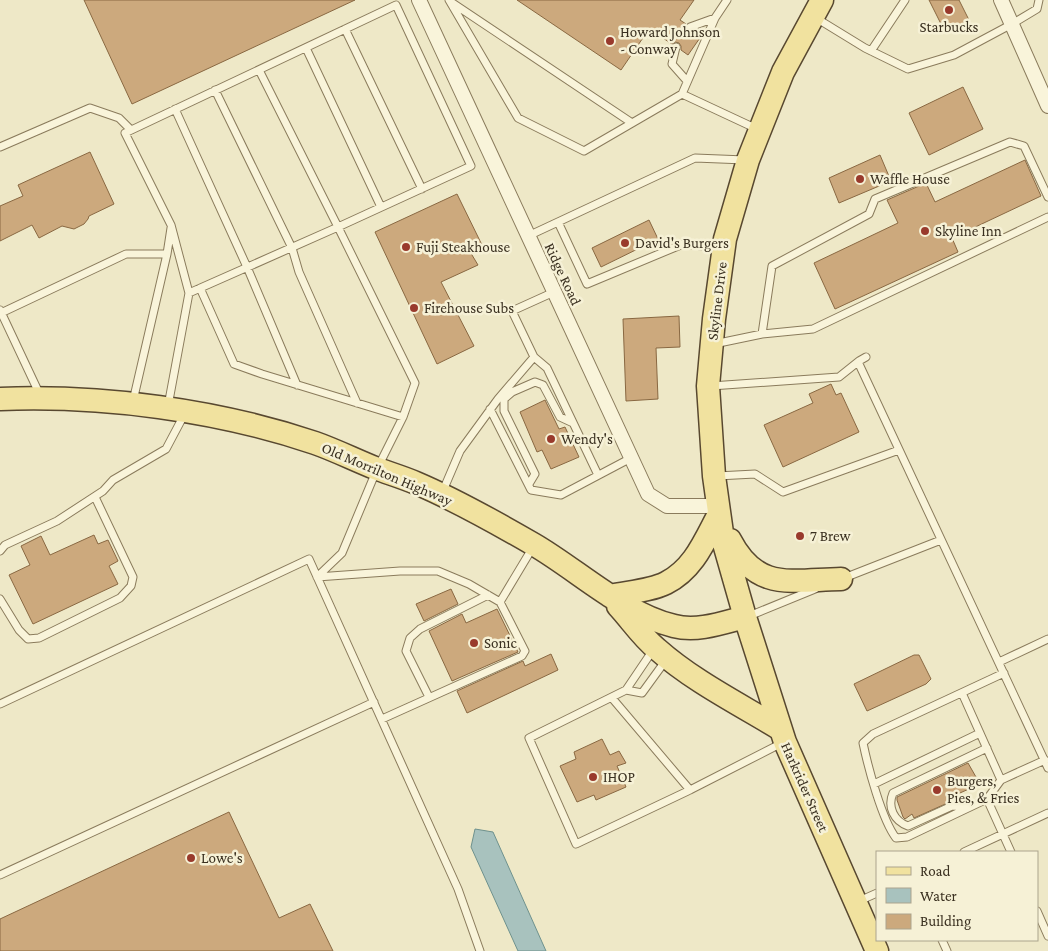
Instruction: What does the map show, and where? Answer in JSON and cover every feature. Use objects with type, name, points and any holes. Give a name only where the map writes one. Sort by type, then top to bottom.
[{"type":"main road","name":"Skyline Drive","points":[[745,618],[723,540],[718,510],[708,386],[711,344],[725,239],[748,160],[783,72],[818,8]]},
{"type":"main road","name":"Old Morrilton Highway","points":[[0,399],[41,397],[132,404],[254,425],[272,430],[316,444],[416,483],[481,514],[535,545],[610,596],[647,616],[675,626],[698,628],[745,618]]},
{"type":"main road","points":[[718,510],[726,532],[736,551],[745,564],[757,573],[780,581],[841,579]]},
{"type":"main road","points":[[610,596],[666,584],[684,572],[697,556],[718,510]]},
{"type":"main road","points":[[610,596],[661,653],[782,735]]},
{"type":"main road","name":"Harkrider Street","points":[[745,618],[782,735],[878,951]]},
{"type":"street","name":"Ridge Road","points":[[419,0],[648,494],[667,506],[718,510]]},
{"type":"street","points":[[1001,0],[1048,106]]},
{"type":"lane","points":[[450,1],[518,118],[584,151],[682,94],[715,18],[727,0]]},
{"type":"lane","points":[[871,51],[905,0]]},
{"type":"lane","points":[[818,8],[871,51],[908,69],[954,55],[1012,24],[1037,8],[1039,0]]},
{"type":"lane","points":[[450,1],[632,123]]},
{"type":"lane","points":[[0,551],[4,545],[57,521],[104,491],[113,480],[166,450],[177,411],[189,293],[171,225],[125,133],[396,5],[471,166],[189,293]]},
{"type":"lane","points":[[690,27],[715,18]]},
{"type":"lane","points":[[345,29],[422,189]]},
{"type":"lane","points":[[676,47],[672,64],[688,81]]},
{"type":"lane","points":[[306,48],[381,207]]},
{"type":"lane","points":[[259,70],[415,383],[342,553],[317,577]]},
{"type":"lane","points":[[215,90],[292,248],[299,272],[357,403]]},
{"type":"lane","points":[[682,94],[760,130]]},
{"type":"lane","points":[[0,147],[90,108],[119,118],[131,130]]},
{"type":"lane","points":[[175,109],[298,385]]},
{"type":"lane","points":[[762,334],[772,266],[869,214],[875,199],[1010,142],[1024,146],[1048,197]]},
{"type":"lane","points":[[528,236],[695,158],[748,160]]},
{"type":"lane","points":[[711,344],[762,334],[813,329],[1048,217]]},
{"type":"lane","points":[[558,222],[587,284],[683,244],[724,248]]},
{"type":"lane","points":[[132,404],[167,254],[171,225]]},
{"type":"lane","points":[[41,397],[1,311],[126,254],[167,254]]},
{"type":"lane","points":[[200,288],[234,364],[402,417]]},
{"type":"lane","points":[[554,292],[512,311],[534,357],[547,368],[598,476]]},
{"type":"lane","points":[[441,496],[460,451],[490,410],[534,357]]},
{"type":"lane","points":[[708,386],[840,377],[862,359],[859,364],[999,662],[1046,764],[1001,780],[987,799],[970,808],[907,837],[896,838],[890,830],[874,784],[863,743],[873,734],[1004,673]]},
{"type":"lane","points":[[529,484],[534,474],[504,411],[504,399],[512,392],[535,382],[543,385],[560,417],[573,422]]},
{"type":"lane","points":[[490,410],[531,490],[561,496],[631,458]]},
{"type":"lane","points":[[714,476],[755,474],[783,492],[899,450]]},
{"type":"lane","points":[[0,599],[19,630],[28,639],[39,638],[120,598],[131,586],[133,577],[95,497]]},
{"type":"lane","points":[[745,618],[941,540]]},
{"type":"lane","points":[[500,602],[535,545]]},
{"type":"lane","points":[[0,704],[309,559],[458,889],[480,951]]},
{"type":"lane","points":[[317,577],[400,571],[438,571],[469,584],[500,602],[525,651],[522,656],[382,720]]},
{"type":"lane","points":[[429,697],[406,651],[410,638],[420,629],[488,595]]},
{"type":"lane","points":[[999,662],[1048,639]]},
{"type":"lane","points":[[661,653],[626,690],[529,738],[576,844],[690,790],[782,735]]},
{"type":"lane","points":[[626,690],[642,693],[661,653]]},
{"type":"lane","points":[[962,693],[1001,780]]},
{"type":"lane","points":[[612,698],[690,790]]},
{"type":"lane","points":[[0,875],[374,702]]},
{"type":"lane","points":[[874,784],[980,733]]},
{"type":"lane","points":[[970,808],[952,806],[908,826],[900,822],[892,811],[890,800],[893,793],[987,748]]},
{"type":"lane","points":[[987,799],[1011,851]]},
{"type":"lane","points":[[966,851],[1048,813]]},
{"type":"lane","points":[[856,902],[876,892]]},
{"type":"lane","points":[[1038,913],[1048,936]]},
{"type":"water","points":[[475,829],[493,832],[546,951],[518,951],[471,847]]},
{"type":"building","points":[[84,0],[355,0],[132,104]]},
{"type":"building","name":"Howard Johnson - Conway","points":[[517,0],[694,0],[680,20],[686,24],[685,28],[687,31],[696,31],[702,35],[688,55],[681,50],[679,43],[675,42],[672,44],[649,29],[621,70]]},
{"type":"building","name":"Starbucks","points":[[929,0],[959,0],[969,20],[945,32]]},
{"type":"building","points":[[963,87],[983,129],[929,155],[909,113]]},
{"type":"building","points":[[90,152],[114,204],[89,216],[84,224],[74,229],[62,226],[39,238],[32,225],[0,241],[0,206],[23,196],[18,185]]},
{"type":"building","name":"Waffle House","points":[[880,155],[891,181],[839,203],[829,178]]},
{"type":"building","name":"Skyline Inn","points":[[1025,160],[1041,196],[952,238],[958,252],[835,309],[814,263],[898,223],[887,200],[926,183],[935,202]]},
{"type":"building","points":[[457,194],[482,245],[469,250],[478,265],[441,282],[474,346],[437,364],[375,232]]},
{"type":"building","name":"David's Burgers","points":[[649,220],[658,239],[601,267],[592,248]]},
{"type":"building","points":[[679,316],[680,347],[656,348],[658,399],[626,401],[623,319]]},
{"type":"building","points":[[831,384],[836,395],[841,393],[859,432],[783,467],[764,425],[813,403],[809,394]]},
{"type":"building","name":"Wendy's","points":[[545,400],[559,429],[565,427],[579,457],[551,469],[542,450],[537,452],[520,412]]},
{"type":"building","points":[[94,535],[98,544],[108,540],[118,561],[109,566],[118,584],[33,624],[9,575],[30,565],[21,546],[41,536],[50,555]]},
{"type":"building","points":[[451,589],[458,604],[424,621],[416,604]]},
{"type":"building","name":"Sonic","points":[[497,609],[518,652],[452,681],[429,631],[462,614],[466,623]]},
{"type":"building","name":"Sonic","points":[[551,654],[558,670],[467,713],[457,691],[523,661],[525,666]]},
{"type":"building","points":[[914,655],[919,655],[931,679],[926,684],[867,711],[854,684]]},
{"type":"building","name":"IHOP","points":[[602,739],[610,755],[619,751],[626,763],[617,766],[626,787],[596,800],[594,795],[577,802],[560,766],[576,759],[574,752]]},
{"type":"building","name":"Burgers, Pies, & Fries","points":[[968,763],[980,784],[951,797],[952,801],[914,818],[912,814],[905,819],[903,817],[897,797]]},
{"type":"building","name":"Lowe's","points":[[229,812],[279,918],[310,904],[333,951],[0,951],[0,919]]},
{"type":"place","name":"Starbucks","points":[[949,10]]},
{"type":"place","name":"Howard Johnson - Conway","points":[[610,41]]},
{"type":"place","name":"Waffle House","points":[[860,179]]},
{"type":"place","name":"Skyline Inn","points":[[925,231]]},
{"type":"place","name":"David's Burgers","points":[[625,243]]},
{"type":"place","name":"Fuji Steakhouse","points":[[406,247]]},
{"type":"place","name":"Firehouse Subs","points":[[414,308]]},
{"type":"place","name":"Wendy's","points":[[551,439]]},
{"type":"place","name":"7 Brew","points":[[800,536]]},
{"type":"place","name":"Sonic","points":[[474,643]]},
{"type":"place","name":"IHOP","points":[[593,777]]},
{"type":"place","name":"Burgers, Pies, & Fries","points":[[937,790]]},
{"type":"place","name":"Lowe's","points":[[191,858]]}]
